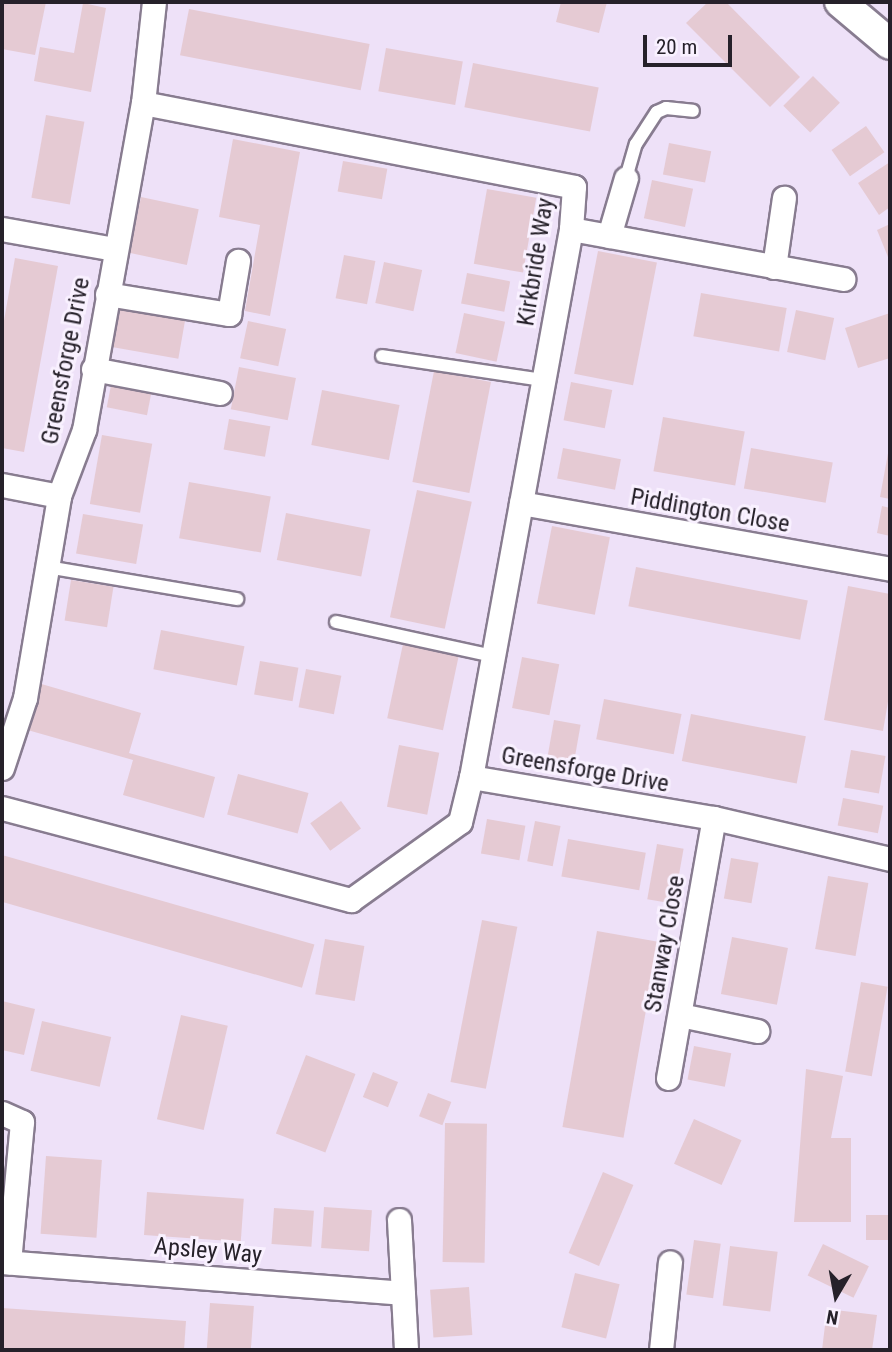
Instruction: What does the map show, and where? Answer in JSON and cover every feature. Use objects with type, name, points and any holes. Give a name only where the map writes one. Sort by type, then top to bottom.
[{"type":"street","name":"Greensforge Drive","points":[[2,768],[25,698],[59,496],[84,430],[114,249],[143,103],[154,2]]},
{"type":"street","points":[[845,3],[890,44]]},
{"type":"street","name":"Kirkbride Way","points":[[143,103],[574,187],[571,229],[471,777]]},
{"type":"street","points":[[609,236],[626,178]]},
{"type":"street","points":[[774,267],[784,198]]},
{"type":"street","points":[[2,229],[114,249]]},
{"type":"street","points":[[571,229],[843,279]]},
{"type":"street","points":[[107,294],[229,314],[238,261]]},
{"type":"street","points":[[93,369],[220,393]]},
{"type":"street","points":[[2,485],[59,496]]},
{"type":"street","name":"Piddington Close","points":[[521,503],[890,569]]},
{"type":"street","name":"Greensforge Drive","points":[[2,808],[351,901],[460,822],[471,777],[714,818],[890,859]]},
{"type":"street","name":"Stanway Close","points":[[668,1078],[714,818]]},
{"type":"street","points":[[680,1015],[757,1031]]},
{"type":"street","name":"Apsley Way","points":[[2,1113],[22,1122],[5,1262],[402,1293]]},
{"type":"street","points":[[399,1220],[406,1350]]},
{"type":"street","points":[[661,1350],[670,1262]]},
{"type":"lane","points":[[626,178],[636,144],[657,113],[666,108],[693,111]]},
{"type":"lane","points":[[382,356],[544,380]]},
{"type":"lane","points":[[47,567],[237,599]]},
{"type":"lane","points":[[336,622],[493,656]]},
{"type":"building","points":[[2,2],[46,2],[35,55],[2,49]]},
{"type":"building","points":[[561,2],[607,2],[599,33],[556,22]]},
{"type":"building","points":[[708,2],[726,2],[800,77],[770,107],[686,23]]},
{"type":"building","points":[[83,3],[106,8],[91,92],[34,81],[40,47],[74,53]]},
{"type":"building","points":[[189,9],[370,44],[361,90],[180,55]]},
{"type":"building","points":[[386,48],[463,62],[455,105],[378,91]]},
{"type":"building","points":[[473,63],[599,87],[590,132],[464,107]]},
{"type":"building","points":[[813,76],[840,103],[810,133],[783,106]]},
{"type":"building","points":[[46,115],[84,122],[70,204],[31,198]]},
{"type":"building","points":[[866,126],[884,152],[850,176],[832,150]]},
{"type":"building","points":[[233,139],[300,152],[270,316],[245,311],[260,225],[219,217]]},
{"type":"building","points":[[669,143],[711,151],[705,183],[663,174]]},
{"type":"building","points":[[343,161],[387,169],[382,199],[338,192]]},
{"type":"building","points":[[890,162],[890,207],[879,215],[858,183]]},
{"type":"building","points":[[652,180],[693,189],[685,227],[644,218]]},
{"type":"building","points":[[487,189],[536,198],[523,273],[474,264]]},
{"type":"building","points":[[141,197],[199,209],[187,265],[129,253]]},
{"type":"building","points":[[890,224],[890,262],[877,230]]},
{"type":"building","points":[[598,251],[657,262],[633,385],[574,374]]},
{"type":"building","points":[[344,255],[375,261],[367,304],[336,298]]},
{"type":"building","points":[[15,258],[58,266],[24,452],[2,448],[2,332]]},
{"type":"building","points":[[384,262],[422,270],[413,311],[375,303]]},
{"type":"building","points":[[467,273],[510,281],[504,312],[461,303]]},
{"type":"building","points":[[701,293],[787,308],[779,351],[693,336]]},
{"type":"building","points":[[122,298],[187,309],[178,359],[113,347]]},
{"type":"building","points":[[796,310],[834,318],[825,360],[787,352]]},
{"type":"building","points":[[464,313],[505,322],[497,362],[455,353]]},
{"type":"building","points":[[890,313],[890,358],[858,368],[845,328]]},
{"type":"building","points":[[248,321],[286,329],[278,366],[240,358]]},
{"type":"building","points":[[239,367],[296,378],[288,420],[231,409]]},
{"type":"building","points":[[114,370],[154,378],[147,415],[107,407]]},
{"type":"building","points":[[434,371],[491,382],[469,493],[412,482]]},
{"type":"building","points":[[571,382],[612,390],[605,428],[564,420]]},
{"type":"building","points":[[322,390],[400,405],[389,460],[311,445]]},
{"type":"building","points":[[663,417],[745,431],[735,486],[653,471]]},
{"type":"building","points":[[229,419],[270,426],[265,457],[224,450]]},
{"type":"building","points":[[102,435],[152,444],[140,513],[90,504]]},
{"type":"building","points":[[563,448],[621,459],[615,490],[557,478]]},
{"type":"building","points":[[751,448],[833,462],[826,503],[744,488]]},
{"type":"building","points":[[890,448],[890,499],[880,497]]},
{"type":"building","points":[[189,482],[271,496],[261,553],[179,538]]},
{"type":"building","points":[[417,490],[472,502],[445,629],[390,617]]},
{"type":"building","points":[[882,506],[890,508],[890,536],[877,533]]},
{"type":"building","points":[[286,513],[370,529],[361,577],[277,560]]},
{"type":"building","points":[[83,514],[143,525],[136,564],[76,553]]},
{"type":"building","points":[[552,526],[610,537],[595,615],[537,604]]},
{"type":"building","points":[[636,567],[808,600],[800,640],[628,606]]},
{"type":"building","points":[[71,580],[113,587],[107,627],[65,620]]},
{"type":"building","points":[[848,586],[890,594],[890,690],[883,731],[824,720]]},
{"type":"building","points":[[161,630],[244,646],[237,685],[153,669]]},
{"type":"building","points":[[403,644],[459,656],[443,730],[387,718]]},
{"type":"building","points":[[522,657],[559,664],[549,715],[512,708]]},
{"type":"building","points":[[260,661],[298,668],[293,701],[254,694]]},
{"type":"building","points":[[306,669],[341,676],[334,714],[299,707]]},
{"type":"building","points":[[38,683],[141,713],[129,753],[215,777],[204,818],[123,795],[133,760],[24,729]]},
{"type":"building","points":[[604,699],[682,714],[674,754],[596,739]]},
{"type":"building","points":[[691,714],[806,736],[797,783],[682,761]]},
{"type":"building","points":[[554,720],[581,725],[574,764],[547,759]]},
{"type":"building","points":[[399,745],[439,753],[427,815],[387,807]]},
{"type":"building","points":[[851,750],[885,756],[879,794],[844,787]]},
{"type":"building","points":[[238,774],[309,793],[298,833],[227,815]]},
{"type":"building","points":[[843,798],[883,806],[878,833],[838,825]]},
{"type":"building","points":[[341,801],[361,829],[330,851],[310,823]]},
{"type":"building","points":[[487,819],[525,826],[519,860],[481,853]]},
{"type":"building","points":[[535,821],[561,826],[553,866],[527,861]]},
{"type":"building","points":[[568,839],[646,853],[639,890],[561,876]]},
{"type":"building","points":[[657,844],[684,849],[674,904],[647,899]]},
{"type":"building","points":[[2,855],[314,945],[302,988],[2,902]]},
{"type":"building","points":[[731,858],[759,863],[751,903],[724,898]]},
{"type":"building","points":[[828,876],[868,883],[856,956],[815,949]]},
{"type":"building","points":[[482,920],[517,927],[486,1089],[451,1082]]},
{"type":"building","points":[[597,931],[658,942],[624,1138],[562,1127]]},
{"type":"building","points":[[732,937],[788,948],[777,1005],[721,994]]},
{"type":"building","points":[[325,939],[364,946],[355,1001],[315,994]]},
{"type":"building","points":[[861,982],[888,987],[872,1076],[845,1072]]},
{"type":"building","points":[[2,1001],[35,1009],[24,1055],[2,1050]]},
{"type":"building","points":[[181,1015],[228,1026],[204,1130],[157,1119]]},
{"type":"building","points":[[42,1021],[111,1037],[100,1087],[31,1071]]},
{"type":"building","points":[[694,1046],[731,1053],[725,1087],[688,1079]]},
{"type":"building","points":[[306,1055],[355,1074],[325,1152],[276,1133]]},
{"type":"building","points":[[806,1069],[843,1076],[831,1138],[851,1138],[851,1222],[794,1222]]},
{"type":"building","points":[[373,1072],[398,1082],[388,1107],[363,1097]]},
{"type":"building","points":[[428,1093],[451,1102],[442,1125],[419,1116]]},
{"type":"building","points":[[694,1119],[742,1140],[722,1185],[674,1164]]},
{"type":"building","points":[[445,1123],[487,1124],[485,1263],[443,1262]]},
{"type":"building","points":[[46,1156],[102,1160],[96,1238],[41,1234]]},
{"type":"building","points":[[603,1172],[633,1185],[599,1266],[569,1253]]},
{"type":"building","points":[[147,1192],[244,1199],[241,1242],[144,1235]]},
{"type":"building","points":[[324,1207],[372,1210],[369,1251],[321,1248]]},
{"type":"building","points":[[274,1208],[314,1211],[311,1247],[271,1244]]},
{"type":"building","points":[[866,1215],[890,1215],[890,1240],[866,1240]]},
{"type":"building","points":[[694,1240],[721,1244],[713,1298],[686,1294]]},
{"type":"building","points":[[823,1244],[869,1266],[853,1298],[808,1275]]},
{"type":"building","points":[[730,1246],[778,1252],[770,1311],[723,1306]]},
{"type":"building","points":[[575,1273],[620,1284],[606,1338],[561,1327]]},
{"type":"building","points":[[469,1287],[472,1335],[433,1338],[430,1290]]},
{"type":"building","points":[[210,1303],[254,1306],[251,1350],[207,1350]]},
{"type":"building","points":[[2,1308],[186,1321],[184,1350],[2,1350]]},
{"type":"building","points":[[827,1309],[877,1315],[872,1350],[822,1350]]}]
